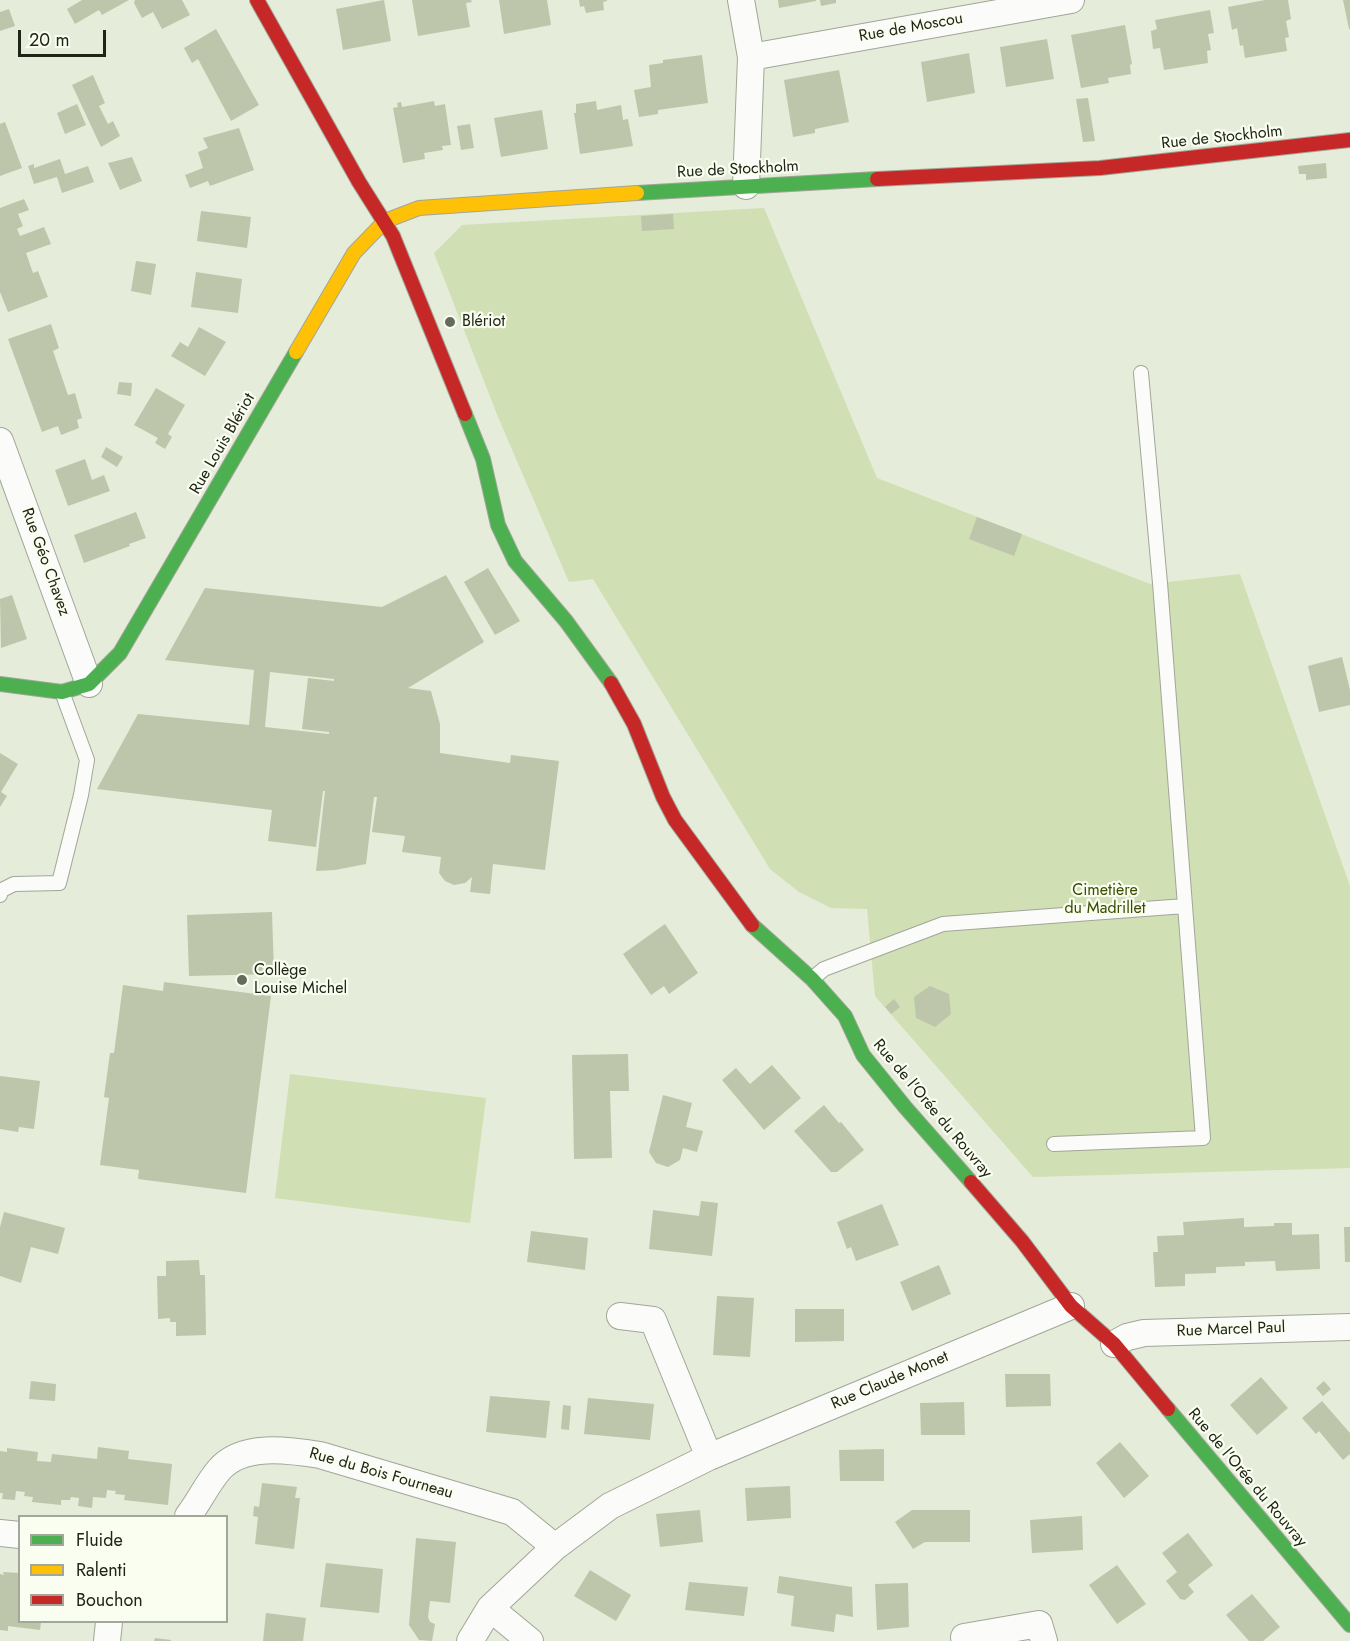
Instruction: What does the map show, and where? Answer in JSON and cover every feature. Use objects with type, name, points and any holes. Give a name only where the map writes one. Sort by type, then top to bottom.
[{"type":"street","points":[[257,0],[359,182],[385,221]]},
{"type":"street","points":[[741,0],[751,57],[746,186]]},
{"type":"street","name":"Rue de Moscou","points":[[751,57],[1071,0]]},
{"type":"street","name":"Rue de Stockholm","points":[[385,221],[419,208],[746,186],[1100,168],[1350,140]]},
{"type":"street","name":"Rue Louis Blériot","points":[[89,684],[120,653],[354,253],[385,221]]},
{"type":"street","name":"Rue de l'Orée du Rouvray","points":[[385,221],[418,295],[483,459],[498,525],[515,561],[566,621],[607,676],[634,724],[663,797],[675,820],[750,922],[812,979],[845,1016],[863,1055],[905,1107],[1022,1241],[1071,1306],[1114,1344],[1350,1625]]},
{"type":"street","name":"Rue Géo Chavez","points":[[0,441],[89,684]]},
{"type":"street","points":[[0,684],[62,692],[89,684]]},
{"type":"street","name":"Rue Claude Monet","points":[[470,1641],[490,1608],[555,1547],[610,1506],[709,1457],[1071,1306]]},
{"type":"street","points":[[620,1316],[653,1320],[709,1457]]},
{"type":"street","name":"Rue Marcel Paul","points":[[1114,1344],[1127,1337],[1144,1333],[1350,1327]]},
{"type":"street","name":"Rue du Bois Fourneau","points":[[189,1515],[220,1468],[243,1453],[291,1450],[320,1455],[512,1512],[555,1547]]},
{"type":"street","points":[[0,1533],[18,1535]]},
{"type":"street","points":[[490,1608],[530,1641]]},
{"type":"street","points":[[107,1641],[109,1623]]},
{"type":"street","points":[[964,1637],[1039,1624],[1044,1641]]},
{"type":"lane","points":[[1054,1144],[1203,1138],[1160,583],[1141,373]]},
{"type":"lane","points":[[0,895],[0,891],[14,884],[59,883],[81,795],[87,760],[62,692]]},
{"type":"lane","points":[[812,979],[824,969],[943,924],[1185,906]]},
{"type":"green space","name":"Cimetière du Madrillet","points":[[764,208],[877,478],[1150,584],[1240,574],[1350,886],[1350,1168],[1033,1177],[875,996],[867,909],[831,908],[799,892],[770,869],[593,579],[569,582],[498,417],[434,253],[462,225]]},
{"type":"green space","points":[[290,1074],[486,1098],[470,1223],[275,1198]]},
{"type":"building","points":[[82,0],[129,0],[102,15],[99,10],[75,24],[67,9]]},
{"type":"building","points":[[135,0],[182,0],[190,15],[162,29],[153,12],[142,18],[134,3]]},
{"type":"building","points":[[384,0],[391,41],[343,50],[336,9]]},
{"type":"building","points":[[412,0],[471,0],[472,2],[466,3],[470,27],[418,36]]},
{"type":"building","points":[[499,0],[547,0],[551,25],[504,34]]},
{"type":"building","points":[[579,0],[607,1],[603,2],[604,10],[586,13],[584,6],[580,7]]},
{"type":"building","points":[[778,0],[816,0],[816,1],[779,8]]},
{"type":"building","points":[[820,0],[836,0],[836,3],[821,6]]},
{"type":"building","points":[[1265,0],[1288,0],[1291,19],[1286,21],[1289,37],[1285,38],[1287,51],[1245,58],[1237,28],[1232,30],[1228,7]]},
{"type":"building","points":[[1343,0],[1350,0],[1350,29],[1349,29]]},
{"type":"building","points":[[9,9],[15,26],[0,31],[0,12]]},
{"type":"building","points":[[1210,10],[1214,33],[1208,34],[1211,50],[1207,51],[1208,63],[1164,70],[1160,48],[1153,49],[1151,31],[1157,29],[1155,20]]},
{"type":"building","points":[[1125,25],[1132,64],[1130,65],[1131,74],[1108,78],[1109,83],[1081,88],[1071,35]]},
{"type":"building","points":[[216,29],[259,105],[231,121],[198,59],[192,63],[184,48]]},
{"type":"building","points":[[1047,39],[1054,79],[1006,87],[1000,47]]},
{"type":"building","points":[[969,53],[975,93],[927,102],[921,62]]},
{"type":"building","points":[[702,55],[708,103],[658,110],[658,114],[639,117],[634,90],[651,87],[649,65],[663,63],[663,60]]},
{"type":"building","points":[[839,70],[849,122],[815,129],[815,133],[793,137],[784,80]]},
{"type":"building","points":[[93,75],[105,103],[99,106],[108,124],[113,121],[120,136],[101,147],[72,85]]},
{"type":"building","points":[[1088,98],[1095,141],[1083,142],[1076,99]]},
{"type":"building","points":[[434,101],[435,106],[445,104],[451,145],[442,146],[443,150],[424,153],[425,159],[403,163],[393,108],[398,107],[397,103],[401,102],[402,107]]},
{"type":"building","points":[[596,101],[597,110],[621,105],[623,120],[628,119],[633,146],[580,154],[574,113],[576,113],[576,104]]},
{"type":"building","points":[[77,104],[86,125],[65,134],[57,113]]},
{"type":"building","points":[[542,110],[548,149],[501,157],[494,118]]},
{"type":"building","points":[[5,122],[22,168],[0,176],[0,124]]},
{"type":"building","points":[[470,124],[474,148],[461,150],[457,126]]},
{"type":"building","points":[[239,128],[254,170],[210,186],[208,181],[190,188],[185,175],[203,168],[198,152],[208,148],[203,138]]},
{"type":"building","points":[[132,157],[142,181],[120,190],[108,163]]},
{"type":"building","points":[[60,159],[65,174],[88,166],[94,182],[62,193],[57,177],[34,184],[28,166],[34,164],[34,168]]},
{"type":"building","points":[[1326,163],[1327,178],[1306,180],[1306,174],[1299,174],[1298,166]]},
{"type":"building","points":[[24,199],[29,210],[18,214],[23,226],[17,229],[20,236],[44,227],[51,244],[26,253],[33,273],[38,271],[48,297],[8,312],[0,292],[0,208]]},
{"type":"building","points":[[201,211],[251,217],[247,248],[197,241]]},
{"type":"building","points":[[673,214],[674,229],[642,231],[641,216]]},
{"type":"building","points":[[136,261],[156,264],[151,295],[131,291]]},
{"type":"building","points":[[196,272],[242,279],[238,313],[191,307]]},
{"type":"building","points":[[51,324],[59,348],[53,351],[68,395],[75,393],[82,418],[77,420],[79,428],[61,435],[58,426],[42,432],[8,339]]},
{"type":"building","points":[[199,327],[226,342],[205,376],[171,356],[180,342],[188,347]]},
{"type":"building","points":[[119,382],[132,383],[131,396],[117,394]]},
{"type":"building","points":[[156,388],[185,405],[168,434],[172,437],[165,449],[155,443],[158,438],[134,425]]},
{"type":"building","points":[[106,447],[123,457],[117,467],[101,457]]},
{"type":"building","points":[[85,459],[92,480],[104,475],[110,491],[68,506],[55,470]]},
{"type":"building","points":[[136,512],[146,538],[84,563],[74,535]]},
{"type":"building","points":[[977,517],[1022,534],[1014,556],[969,539]]},
{"type":"building","points":[[488,568],[520,621],[495,635],[464,582]]},
{"type":"building","points":[[446,575],[484,642],[408,688],[431,691],[440,724],[440,753],[510,763],[511,755],[559,761],[545,870],[493,864],[490,894],[470,892],[472,877],[465,883],[454,885],[445,881],[439,873],[441,857],[402,852],[405,836],[372,832],[377,797],[374,797],[366,864],[316,871],[325,791],[323,791],[316,847],[268,841],[272,810],[97,789],[138,714],[249,725],[254,670],[165,660],[205,588],[382,607]],"holes":[[[270,672],[334,679],[334,681],[308,678],[302,729],[329,732],[329,734],[265,727]]]},
{"type":"building","points":[[12,595],[27,639],[1,648],[0,599]]},
{"type":"building","points":[[1342,657],[1350,690],[1350,705],[1319,712],[1308,666]]},
{"type":"building","points":[[0,753],[18,764],[1,792],[7,796],[0,807]]},
{"type":"building","points":[[272,912],[274,974],[189,976],[187,915]]},
{"type":"building","points":[[665,924],[698,973],[669,994],[664,986],[651,995],[623,954]]},
{"type":"building","points":[[164,982],[271,996],[246,1193],[138,1179],[139,1170],[100,1165],[109,1098],[104,1097],[110,1053],[114,1053],[123,985],[163,991]]},
{"type":"building","points":[[930,986],[949,994],[951,1014],[935,1027],[916,1018],[914,997]]},
{"type":"building","points":[[894,999],[900,1007],[891,1014],[885,1007]]},
{"type":"building","points":[[628,1054],[629,1091],[610,1091],[612,1158],[574,1159],[572,1055]]},
{"type":"building","points":[[772,1065],[801,1098],[764,1130],[722,1080],[736,1068],[750,1084]]},
{"type":"building","points":[[0,1076],[40,1081],[34,1129],[19,1127],[18,1132],[0,1129]]},
{"type":"building","points":[[663,1095],[692,1103],[686,1127],[703,1131],[697,1152],[683,1148],[680,1160],[668,1167],[656,1163],[649,1152]]},
{"type":"building","points":[[824,1105],[864,1150],[837,1172],[831,1172],[794,1131]]},
{"type":"building","points":[[701,1201],[718,1203],[712,1256],[649,1249],[653,1210],[699,1216]]},
{"type":"building","points":[[882,1204],[899,1245],[856,1261],[851,1247],[847,1249],[837,1222]]},
{"type":"building","points":[[4,1212],[65,1228],[58,1254],[31,1247],[21,1283],[0,1276],[0,1227]]},
{"type":"building","points":[[1244,1218],[1244,1227],[1292,1223],[1292,1235],[1319,1234],[1320,1269],[1276,1271],[1275,1261],[1245,1262],[1245,1266],[1216,1267],[1216,1273],[1185,1274],[1185,1286],[1155,1287],[1153,1252],[1158,1252],[1157,1236],[1184,1235],[1183,1222]]},
{"type":"building","points":[[1344,1227],[1350,1227],[1350,1262],[1345,1262]]},
{"type":"building","points":[[531,1231],[588,1238],[585,1270],[527,1262]]},
{"type":"building","points":[[199,1260],[200,1275],[205,1275],[206,1335],[176,1336],[176,1322],[170,1322],[170,1318],[158,1319],[157,1276],[166,1276],[166,1261]]},
{"type":"building","points":[[939,1265],[951,1294],[912,1311],[900,1282]]},
{"type":"building","points":[[717,1296],[754,1298],[750,1357],[713,1355]]},
{"type":"building","points":[[795,1309],[844,1309],[844,1341],[795,1342]]},
{"type":"building","points":[[1005,1374],[1050,1374],[1051,1406],[1006,1407]]},
{"type":"building","points":[[1261,1377],[1288,1408],[1257,1435],[1230,1405]]},
{"type":"building","points":[[31,1381],[56,1384],[55,1401],[29,1399]]},
{"type":"building","points":[[1324,1381],[1331,1389],[1323,1396],[1316,1388]]},
{"type":"building","points":[[490,1396],[550,1401],[546,1438],[486,1432]]},
{"type":"building","points":[[588,1398],[654,1404],[650,1440],[584,1434]]},
{"type":"building","points":[[1322,1401],[1350,1433],[1350,1454],[1343,1460],[1319,1431],[1316,1434],[1302,1418]]},
{"type":"building","points":[[964,1402],[965,1435],[921,1435],[920,1403]]},
{"type":"building","points":[[563,1405],[571,1406],[569,1430],[561,1429]]},
{"type":"building","points":[[1120,1442],[1149,1476],[1124,1498],[1096,1463]]},
{"type":"building","points":[[98,1447],[129,1451],[128,1459],[172,1464],[168,1505],[124,1500],[125,1495],[107,1490],[106,1498],[93,1497],[92,1508],[78,1506],[79,1498],[71,1497],[70,1500],[61,1500],[61,1505],[32,1502],[33,1497],[24,1496],[25,1492],[16,1491],[15,1500],[2,1499],[0,1451],[7,1452],[7,1448],[38,1452],[37,1461],[51,1462],[52,1454],[97,1459]]},
{"type":"building","points":[[884,1449],[884,1481],[840,1481],[839,1450]]},
{"type":"building","points":[[262,1483],[297,1487],[295,1498],[300,1498],[294,1549],[255,1544],[258,1517],[253,1516],[254,1506],[259,1507]]},
{"type":"building","points":[[790,1486],[791,1518],[747,1521],[745,1488]]},
{"type":"building","points":[[700,1510],[703,1542],[660,1547],[656,1514]]},
{"type":"building","points":[[912,1510],[970,1510],[970,1542],[925,1542],[913,1549],[895,1522]]},
{"type":"building","points":[[1082,1516],[1083,1550],[1032,1553],[1030,1520]]},
{"type":"building","points":[[1188,1533],[1213,1565],[1188,1585],[1194,1592],[1185,1600],[1180,1599],[1166,1581],[1177,1572],[1162,1553]]},
{"type":"building","points":[[416,1538],[456,1542],[450,1603],[430,1601],[428,1617],[430,1622],[435,1624],[432,1641],[419,1640],[409,1625]]},
{"type":"building","points":[[326,1563],[383,1569],[379,1613],[320,1607]]},
{"type":"building","points":[[1117,1565],[1146,1604],[1117,1624],[1089,1585]]},
{"type":"building","points":[[590,1570],[631,1595],[616,1621],[574,1596]]},
{"type":"building","points":[[3,1572],[18,1573],[18,1623],[41,1623],[40,1630],[8,1626],[8,1631],[0,1630],[0,1574],[4,1575]]},
{"type":"building","points":[[779,1576],[852,1587],[853,1617],[836,1614],[834,1632],[791,1626],[794,1596],[777,1593]]},
{"type":"building","points":[[689,1582],[748,1587],[744,1616],[685,1610]]},
{"type":"building","points":[[908,1583],[909,1627],[877,1630],[875,1584]]},
{"type":"building","points":[[1252,1594],[1280,1627],[1263,1641],[1249,1641],[1226,1615]]},
{"type":"building","points":[[266,1613],[306,1618],[303,1641],[263,1641]]},
{"type":"building","points":[[155,1638],[171,1640],[171,1641],[154,1641]]},
{"type":"traffic: fast","points":[[637,193],[877,179]]},
{"type":"traffic: fast","points":[[0,684],[62,692],[89,684],[120,653],[296,352]]},
{"type":"traffic: fast","points":[[465,414],[483,459],[498,525],[515,561],[566,621],[611,683]]},
{"type":"traffic: fast","points":[[752,925],[812,979],[845,1016],[863,1055],[971,1182]]},
{"type":"traffic: fast","points":[[1168,1409],[1350,1625]]},
{"type":"traffic: slow","points":[[296,352],[354,253],[385,221],[419,208],[637,193]]},
{"type":"traffic: jam","points":[[257,0],[359,182],[393,236],[465,414]]},
{"type":"traffic: jam","points":[[877,179],[1100,168],[1350,140]]},
{"type":"traffic: jam","points":[[611,683],[634,724],[663,797],[675,820],[752,925]]},
{"type":"traffic: jam","points":[[971,1182],[1022,1241],[1071,1306],[1114,1344],[1168,1409]]},
{"type":"place","name":"Blériot","points":[[450,322]]},
{"type":"place","name":"Collège Louise Michel","points":[[242,980]]}]
